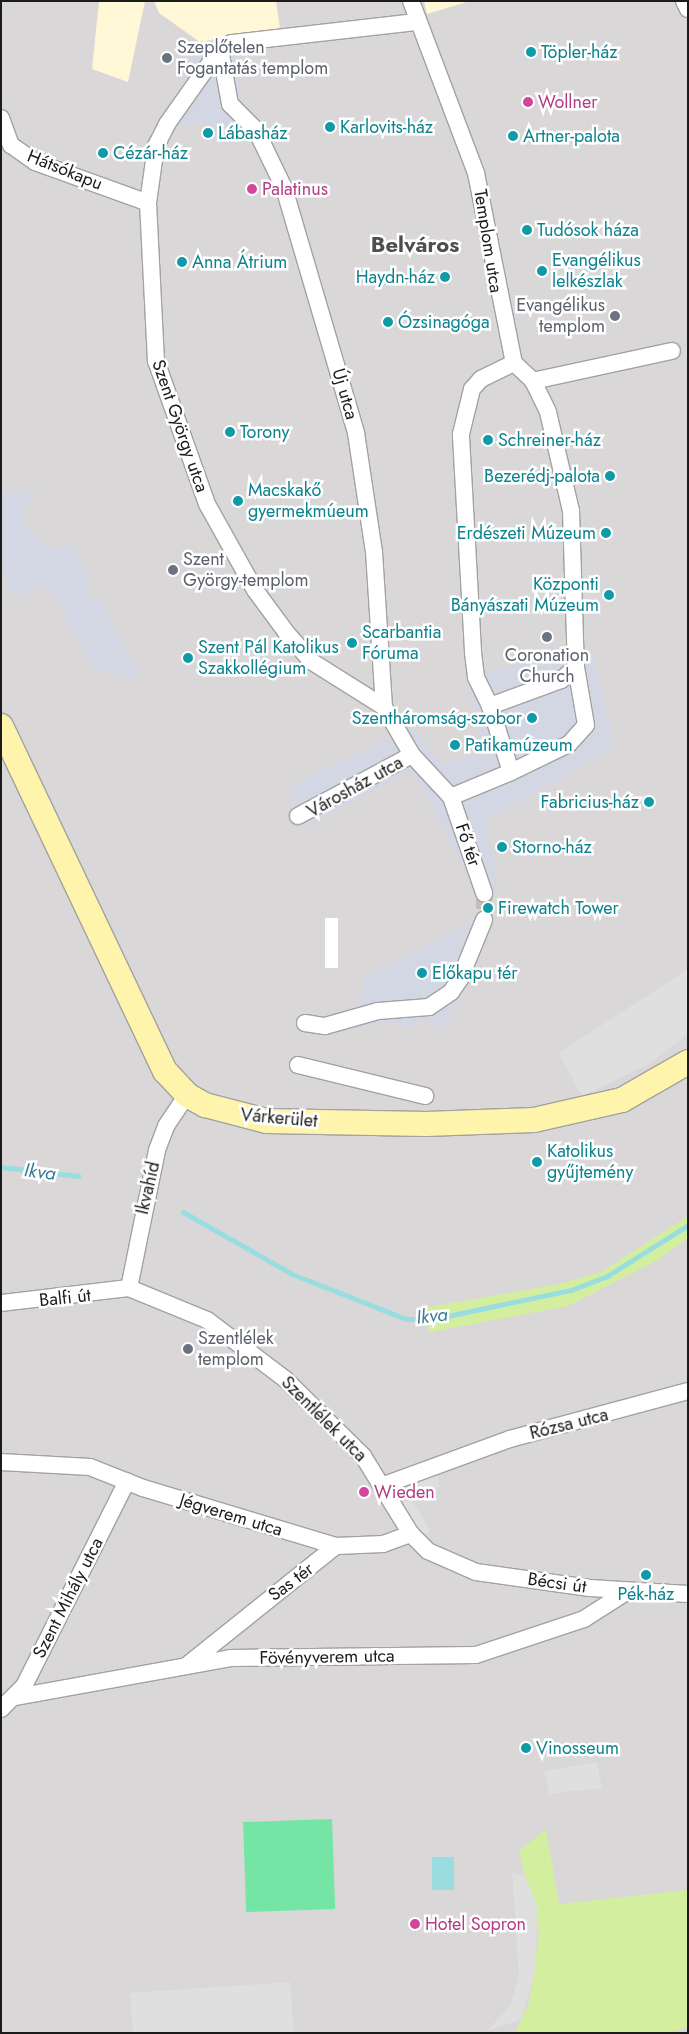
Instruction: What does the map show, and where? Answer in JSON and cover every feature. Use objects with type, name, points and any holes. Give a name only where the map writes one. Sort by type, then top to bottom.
[{"type":"street","name":"Templom utca","points":[[411,1],[417,22],[476,173],[514,363]]},
{"type":"street","points":[[684,1],[688,9]]},
{"type":"street","points":[[215,53],[232,43],[417,22]]},
{"type":"street","name":"Szent György utca","points":[[215,53],[156,146],[148,203],[156,361],[181,438],[231,549],[260,597],[311,661],[384,707]]},
{"type":"street","name":"Új utca","points":[[215,53],[230,104],[256,130],[284,188],[356,433],[369,500],[384,707],[412,755]]},
{"type":"street","name":"Hátsókapu","points":[[1,118],[11,146],[34,162],[148,203]]},
{"type":"street","points":[[533,381],[672,351]]},
{"type":"street","points":[[451,797],[511,772],[569,744],[586,725],[576,662],[565,472],[548,412],[533,381],[514,363],[481,379],[472,389],[461,434],[476,677],[490,706],[511,772]]},
{"type":"street","points":[[490,706],[561,680],[576,662]]},
{"type":"street","name":"Várkerület","points":[[1,726],[165,1071],[187,1095],[217,1110],[267,1121],[481,1124],[603,1106],[643,1091],[688,1062]]},
{"type":"street","name":"Fő tér","points":[[412,755],[451,797],[484,893]]},
{"type":"street","name":"Városház utca","points":[[298,816],[412,755]]},
{"type":"street","points":[[305,1023],[326,1026],[378,1011],[429,1007],[451,992],[460,979],[484,920]]},
{"type":"street","points":[[298,1065],[425,1096]]},
{"type":"street","name":"Ikvahíd","points":[[129,1288],[142,1215],[166,1126],[187,1095]]},
{"type":"street","name":"Balfi út","points":[[1,1303],[129,1288]]},
{"type":"street","name":"Szentlélek utca","points":[[129,1288],[207,1320],[239,1342],[320,1411],[384,1485]]},
{"type":"street","name":"Rózsa utca","points":[[384,1485],[451,1457],[688,1391]]},
{"type":"street","name":"Jégverem utca","points":[[1,1462],[90,1468],[336,1546]]},
{"type":"street","name":"Szent Mihály utca","points":[[1,1708],[16,1697],[127,1481]]},
{"type":"street","points":[[336,1546],[383,1544],[411,1534],[384,1485]]},
{"type":"street","name":"Bécsi út","points":[[411,1534],[432,1552],[476,1572],[590,1588],[688,1594]]},
{"type":"street","name":"Sas tér","points":[[186,1666],[222,1633],[336,1546]]},
{"type":"street","points":[[590,1588],[602,1600],[594,1613]]},
{"type":"street","name":"Fövényverem utca","points":[[16,1697],[230,1658],[476,1655],[594,1613],[628,1591]]},
{"type":"street","points":[[222,1633],[215,1648],[230,1658]]},
{"type":"shaded area","points":[[1,1],[688,1],[688,2033],[1,2033]]},
{"type":"shaded area","points":[[99,1],[145,1],[128,82],[92,69]]},
{"type":"shaded area","points":[[154,1],[276,1],[280,29],[200,42],[159,13]]},
{"type":"shaded area","points":[[424,1],[470,1],[427,14]]},
{"type":"shaded area","points":[[232,36],[243,109],[232,115],[235,127],[161,122],[168,99],[176,101],[200,42]]},
{"type":"shaded area","points":[[37,487],[23,515],[31,536],[49,548],[73,544],[91,579],[86,589],[90,597],[101,600],[139,674],[129,679],[104,669],[94,671],[48,583],[14,599],[1,568],[1,495]]},
{"type":"shaded area","points":[[571,656],[593,656],[615,747],[486,820],[497,884],[495,894],[477,893],[412,770],[311,825],[287,787],[389,739],[395,728],[408,723],[441,764],[483,754],[468,677],[532,660],[535,668],[546,665],[548,669]]},
{"type":"shaded area","name":"Előkapu tér","points":[[476,919],[478,952],[445,1028],[421,1020],[413,1028],[392,1022],[354,1029],[364,978]]},
{"type":"shaded area","points":[[688,969],[688,1034],[649,1064],[582,1096],[559,1053]]},
{"type":"shaded area","points":[[435,1464],[440,1487],[416,1494],[408,1473]]},
{"type":"shaded area","points":[[411,1499],[430,1530],[420,1543],[396,1507]]},
{"type":"shaded area","points":[[597,1762],[602,1788],[549,1794],[544,1771]]},
{"type":"shaded area","points":[[512,1872],[525,1877],[538,1906],[535,1970],[522,2019],[487,2031],[510,2006],[519,1976]]},
{"type":"shaded area","points":[[290,1982],[294,2033],[133,2033],[130,1993]]},
{"type":"green space","points":[[688,1216],[688,1238],[656,1261],[568,1306],[431,1332],[417,1309],[560,1284],[603,1271]]},
{"type":"green space","points":[[332,1819],[335,1909],[246,1912],[243,1822]]},
{"type":"green space","points":[[546,1829],[559,1904],[688,1890],[688,2027],[670,2033],[515,2033],[529,2003],[539,1934],[519,1851]]},
{"type":"water","points":[[432,1857],[454,1857],[454,1890],[432,1890]]},
{"type":"pier","points":[[325,918],[338,918],[338,968],[325,968]]},
{"type":"waterway","name":"Ikva","points":[[1,1167],[78,1176]]},
{"type":"waterway","name":"Ikva","points":[[183,1212],[292,1274],[406,1319],[433,1319],[571,1290],[607,1276],[688,1225]]},
{"type":"tunnel","points":[[484,893],[484,920]]},
{"type":"place","name":"Töpler-ház","points":[[531,52]]},
{"type":"place","name":"Szeplőtelen Fogantatás templom","points":[[167,58]]},
{"type":"place","name":"Wollner","points":[[528,102]]},
{"type":"place","name":"Karlovits-ház","points":[[330,127]]},
{"type":"place","name":"Lábasház","points":[[208,133]]},
{"type":"place","name":"Artner-palota","points":[[513,136]]},
{"type":"place","name":"Cézár-ház","points":[[103,153]]},
{"type":"place","name":"Palatinus","points":[[252,189]]},
{"type":"place","name":"Tudósok háza","points":[[527,230]]},
{"type":"place","name":"Anna Átrium","points":[[182,262]]},
{"type":"place","name":"Evangélikus lelkészlak","points":[[542,271]]},
{"type":"place","name":"Haydn-ház","points":[[445,277]]},
{"type":"place","name":"Evangélikus templom","points":[[615,316]]},
{"type":"place","name":"Ózsinagóga","points":[[388,322]]},
{"type":"place","name":"Torony","points":[[230,432]]},
{"type":"place","name":"Schreiner-ház","points":[[488,440]]},
{"type":"place","name":"Bezerédj-palota","points":[[610,476]]},
{"type":"place","name":"Macskakő gyermekmúeum","points":[[238,501]]},
{"type":"place","name":"Erdészeti Múzeum","points":[[606,533]]},
{"type":"place","name":"Szent György-templom","points":[[173,570]]},
{"type":"place","name":"Központi Bányászati Múzeum","points":[[609,595]]},
{"type":"place","name":"Coronation Church","points":[[547,637]]},
{"type":"place","name":"Scarbantia Fóruma","points":[[352,643]]},
{"type":"place","name":"Szent Pál Katolikus Szakkollégium","points":[[188,658]]},
{"type":"place","name":"Szentháromság-szobor","points":[[532,718]]},
{"type":"place","name":"Patikamúzeum","points":[[455,745]]},
{"type":"place","name":"Fabricius-ház","points":[[649,802]]},
{"type":"place","name":"Storno-ház","points":[[502,847]]},
{"type":"place","name":"Firewatch Tower","points":[[488,908]]},
{"type":"place","name":"Előkapu tér","points":[[422,973]]},
{"type":"place","name":"Katolikus gyűjtemény","points":[[537,1162]]},
{"type":"place","name":"Szentlélek templom","points":[[188,1349]]},
{"type":"place","name":"Wieden","points":[[364,1492]]},
{"type":"place","name":"Pék-ház","points":[[646,1575]]},
{"type":"place","name":"Vinosseum","points":[[526,1748]]},
{"type":"place","name":"Hotel Sopron","points":[[415,1924]]},
{"type":"district","name":"Belváros","points":[[415,245]]}]
